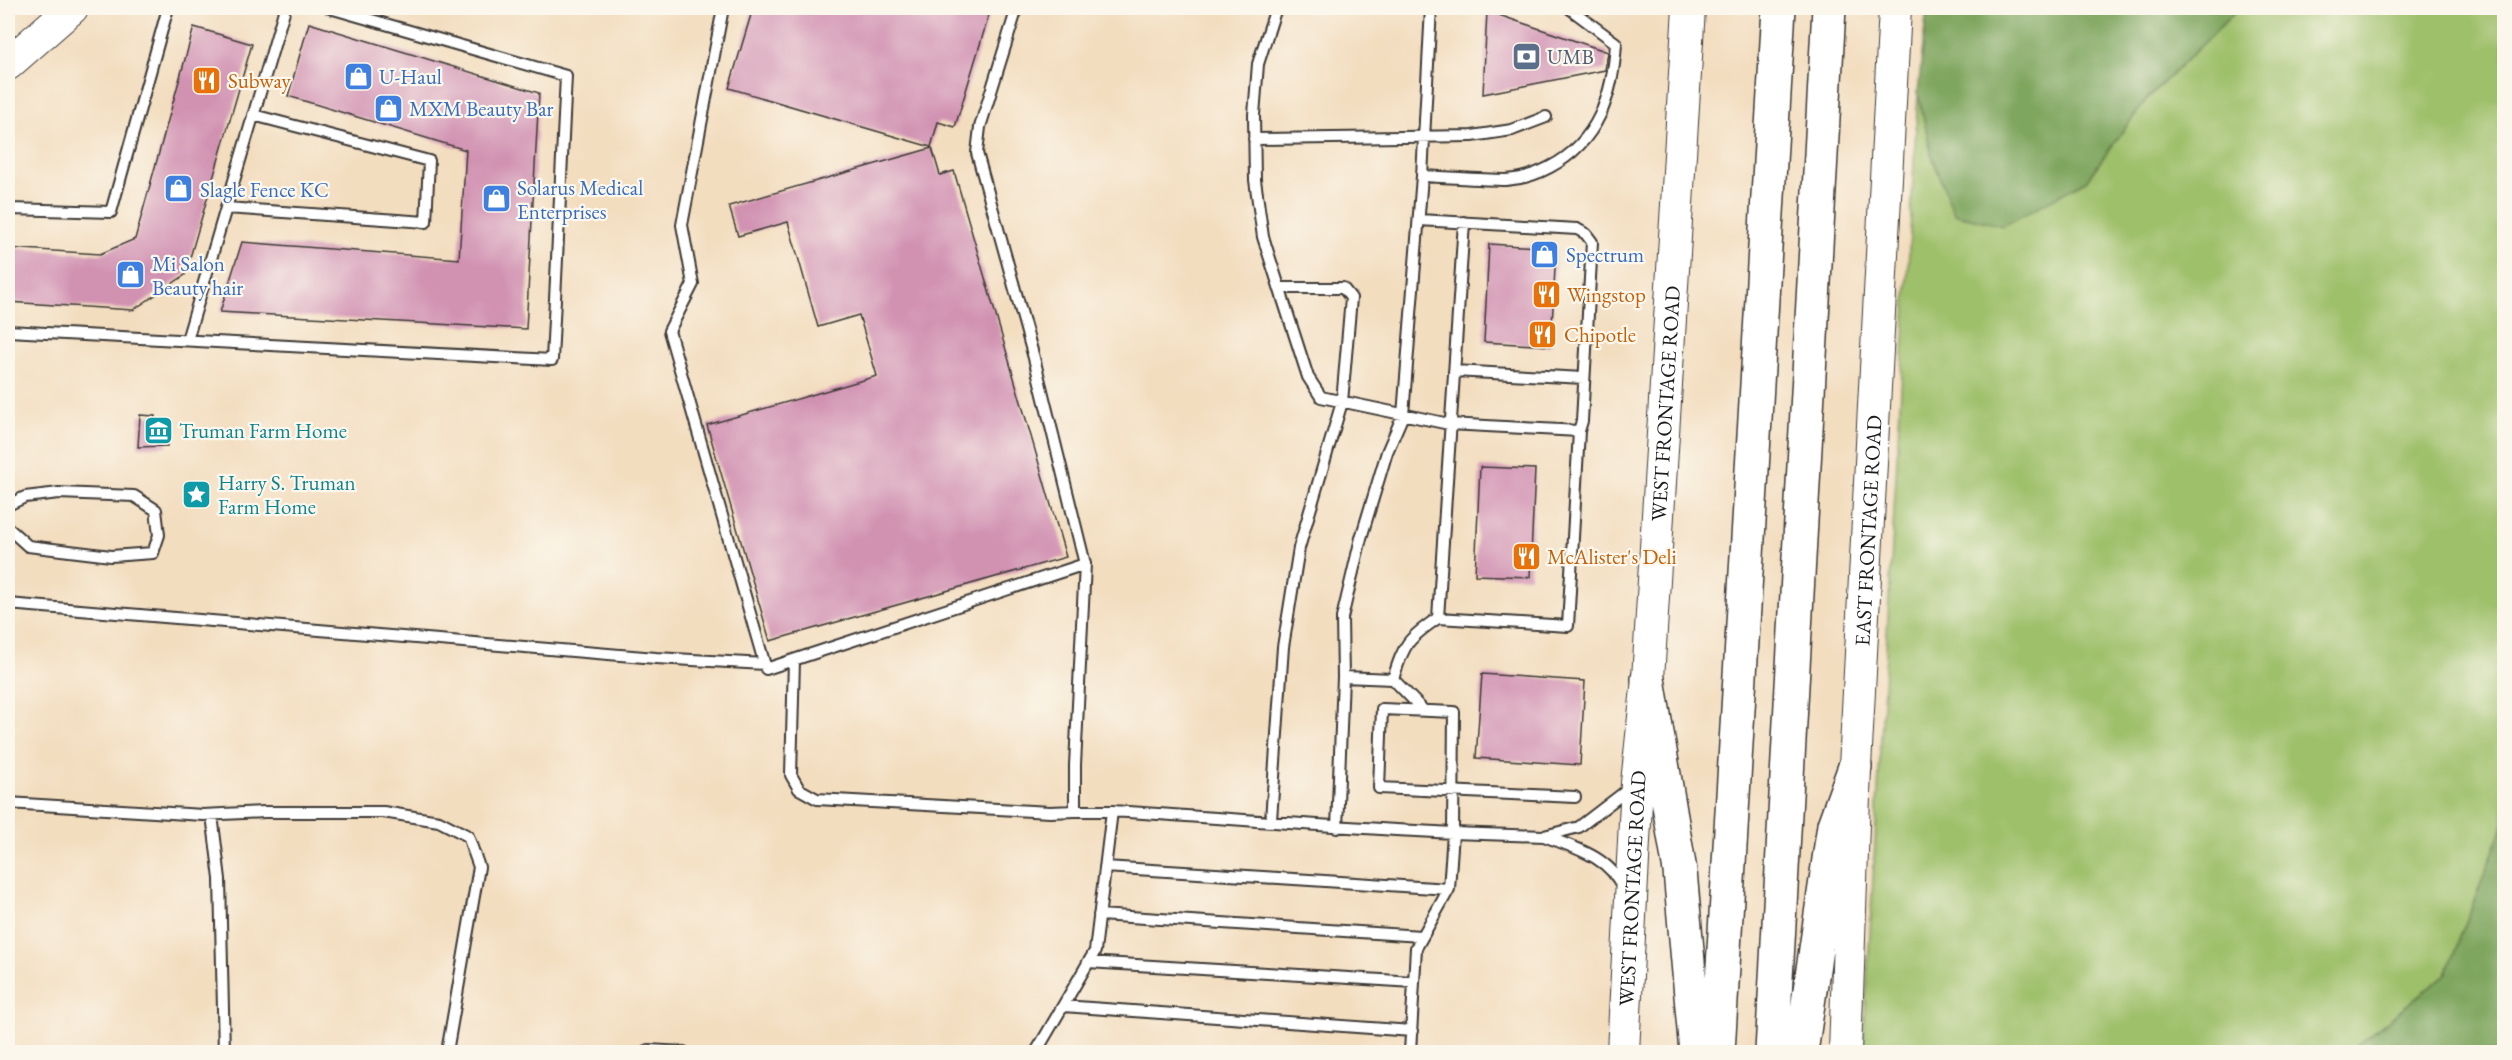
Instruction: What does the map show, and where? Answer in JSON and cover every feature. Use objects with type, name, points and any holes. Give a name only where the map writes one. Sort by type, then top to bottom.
[{"type":"highway","points":[[1718,1053],[1779,8]]},
{"type":"highway","points":[[1772,1053],[1829,8]]},
{"type":"highway","points":[[1648,680],[1680,871],[1696,1053]]},
{"type":"highway","points":[[1801,1053],[1834,825],[1855,767]]},
{"type":"street","name":"WEST FRONTAGE ROAD","points":[[1623,1053],[1637,783],[1648,680],[1689,8]]},
{"type":"street","name":"EAST FRONTAGE ROAD","points":[[1845,1053],[1855,767],[1895,8]]},
{"type":"street","points":[[8,64],[61,11]]},
{"type":"lane","points":[[8,207],[11,209],[111,212],[168,8]]},
{"type":"lane","points":[[187,340],[285,8]]},
{"type":"lane","points":[[8,332],[552,360],[566,76],[330,8]]},
{"type":"lane","points":[[723,8],[682,225],[693,284],[669,331],[766,669],[1085,564]]},
{"type":"lane","points":[[1017,8],[980,128],[977,153],[1034,358],[1085,564],[1075,765],[1075,811]]},
{"type":"lane","points":[[1280,8],[1275,11],[1258,64],[1254,140],[1255,180],[1263,237],[1308,377],[1321,397],[1449,424],[1579,431]]},
{"type":"lane","points":[[1337,828],[1343,677],[1342,618],[1361,538],[1387,452],[1403,415],[1419,220],[1431,8]]},
{"type":"lane","points":[[1422,176],[1508,180],[1537,174],[1565,159],[1590,136],[1605,103],[1614,73],[1616,43],[1569,8]]},
{"type":"lane","points":[[226,208],[426,222],[429,161],[253,115]]},
{"type":"lane","points":[[1254,140],[1472,136],[1512,130],[1546,117]]},
{"type":"lane","points":[[1394,680],[1403,648],[1413,636],[1438,618],[1568,626],[1592,242],[1586,234],[1577,229],[1419,220]]},
{"type":"lane","points":[[1438,618],[1464,222]]},
{"type":"lane","points":[[1271,820],[1283,647],[1299,548],[1342,402],[1350,298],[1343,288],[1279,288]]},
{"type":"lane","points":[[1454,371],[1584,378]]},
{"type":"lane","points":[[8,505],[25,497],[59,493],[134,496],[156,510],[159,535],[153,553],[111,556],[28,546],[8,528]]},
{"type":"lane","points":[[8,604],[656,658],[765,664]]},
{"type":"lane","points":[[794,660],[791,775],[799,789],[817,799],[1050,812],[1112,812],[1271,820],[1337,828],[1544,836],[1579,827],[1637,783]]},
{"type":"lane","points":[[1343,677],[1394,680],[1424,711]]},
{"type":"lane","points":[[1410,1053],[1416,948],[1449,889],[1453,833],[1453,793],[1454,712],[1382,709],[1379,788],[1453,793],[1575,797]]},
{"type":"lane","points":[[8,803],[213,815],[265,812],[383,812],[439,821],[468,836],[478,867],[447,1053]]},
{"type":"lane","points":[[1036,1053],[1095,951],[1112,812]]},
{"type":"lane","points":[[213,815],[220,879],[224,1053]]},
{"type":"lane","points":[[1544,836],[1600,859],[1620,883],[1631,913]]},
{"type":"lane","points":[[1105,867],[1449,889]]},
{"type":"lane","points":[[1099,915],[1422,936]]},
{"type":"lane","points":[[1088,962],[1414,982]]},
{"type":"lane","points":[[1063,1006],[1412,1031]]},
{"type":"lane","points":[[644,1053],[648,1050],[684,1053]]},
{"type":"green space","points":[[1927,8],[2239,8],[2146,100],[2086,181],[2003,226],[1954,214],[1932,156],[1918,93]]},
{"type":"green space","points":[[2239,8],[2504,8],[2504,824],[2446,974],[2349,1052],[1863,1052],[1918,93],[1932,156],[2086,181],[2146,100]]},
{"type":"green space","points":[[2504,824],[2504,1052],[2349,1052],[2446,974]]},
{"type":"building","points":[[753,8],[991,8],[955,127],[938,122],[931,147],[729,88]]},
{"type":"building","points":[[1487,11],[1608,52],[1605,70],[1483,94]]},
{"type":"building","points":[[309,23],[539,93],[526,329],[220,312],[242,242],[459,259],[466,150],[288,96]]},
{"type":"building","points":[[194,27],[252,44],[185,275],[133,310],[8,302],[8,248],[100,254],[135,239]]},
{"type":"building","points":[[932,148],[940,175],[954,171],[1066,557],[770,641],[707,425],[877,376],[859,315],[818,327],[788,222],[738,236],[729,206]]},
{"type":"building","points":[[1489,244],[1556,248],[1551,346],[1484,342]]},
{"type":"building","name":"Truman Farm Home","points":[[140,415],[155,416],[154,422],[168,423],[167,446],[138,447]]},
{"type":"building","points":[[1480,467],[1535,469],[1530,577],[1475,575]]},
{"type":"building","points":[[1482,674],[1585,681],[1580,765],[1476,758]]},
{"type":"place","name":"UMB","points":[[1526,56]]},
{"type":"place","name":"U-Haul","points":[[358,76]]},
{"type":"place","name":"Subway","points":[[207,80]]},
{"type":"place","name":"MXM Beauty Bar","points":[[388,108]]},
{"type":"place","name":"Slagle Fence KC","points":[[179,189]]},
{"type":"place","name":"Solarus Medical Enterprises","points":[[496,199]]},
{"type":"place","name":"Spectrum","points":[[1545,254]]},
{"type":"place","name":"Mi Salon Beauty hair","points":[[131,275]]},
{"type":"place","name":"Wingstop","points":[[1546,294]]},
{"type":"place","name":"Chipotle","points":[[1543,334]]},
{"type":"place","name":"Truman Farm Home","points":[[158,430]]},
{"type":"place","name":"Harry S. Truman Farm Home","points":[[197,494]]},
{"type":"place","name":"McAlister's Deli","points":[[1526,556]]}]
